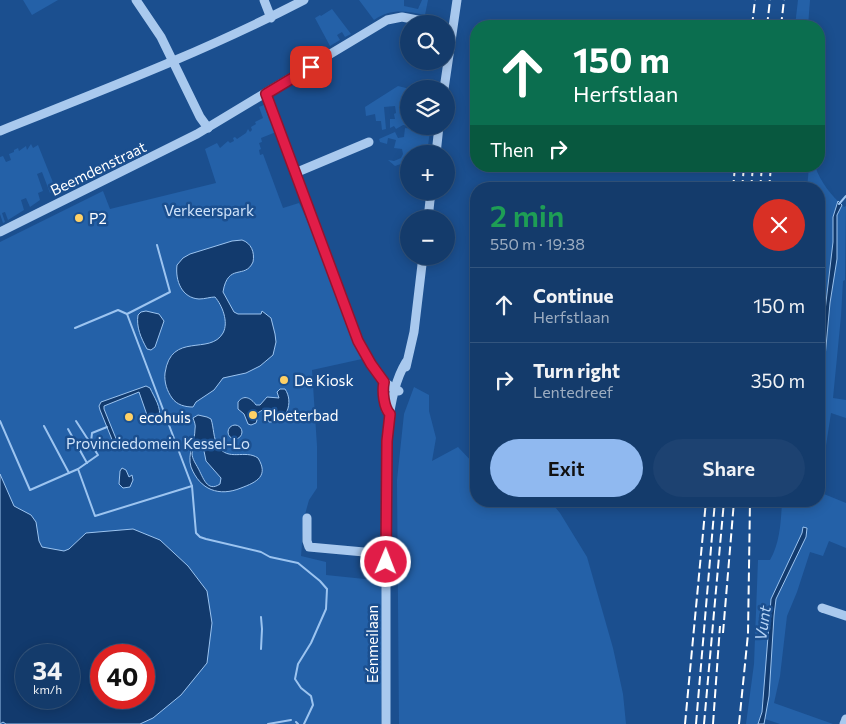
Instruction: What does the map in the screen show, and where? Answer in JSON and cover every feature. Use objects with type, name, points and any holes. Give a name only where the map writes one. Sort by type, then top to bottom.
[{"type":"street","points":[[136,0],[161,37],[200,117],[208,128]]},
{"type":"street","points":[[264,0],[271,18]]},
{"type":"street","points":[[0,131],[173,61],[271,18],[304,0]]},
{"type":"street","points":[[452,15],[457,0]]},
{"type":"street","name":"Beemdenstraat","points":[[0,232],[208,128],[387,20],[400,17]]},
{"type":"street","points":[[266,94],[358,341],[384,382],[397,390]]},
{"type":"street","points":[[295,173],[369,142]]},
{"type":"street","name":"Eénmeilaan","points":[[386,724],[388,410],[397,390],[399,373],[406,362],[414,332],[423,265]]},
{"type":"street","points":[[384,382],[388,410]]},
{"type":"street","points":[[307,518],[306,541],[309,547],[386,554]]},
{"type":"street","points":[[822,608],[846,616]]},
{"type":"street","points":[[844,724],[846,719]]},
{"type":"green space","points":[[23,0],[58,0],[32,15]]},
{"type":"green space","points":[[359,0],[404,0],[404,6],[418,9],[422,0],[428,0],[425,15],[393,12],[374,20]]},
{"type":"green space","points":[[798,0],[810,0],[808,20],[796,20]]},
{"type":"green space","points":[[332,9],[351,34],[345,37],[342,32],[337,35],[340,40],[330,46],[315,18]]},
{"type":"green space","points":[[400,86],[400,127],[396,129],[394,126],[390,128],[390,119],[395,119],[395,106],[384,107],[386,129],[382,130],[381,121],[376,121],[375,114],[366,116],[365,107]]},
{"type":"green space","name":"Provinciedomein Kessel-Lo","points":[[264,105],[269,119],[267,107],[276,132],[261,138],[262,142],[259,143],[260,155],[263,154],[283,208],[299,203],[301,207],[316,241],[355,347],[362,359],[312,370],[317,446],[317,488],[309,500],[304,518],[301,556],[326,562],[326,575],[384,581],[381,724],[0,724],[0,242],[103,191],[110,209],[216,183],[205,149],[217,143],[220,148],[228,141],[230,143],[234,141],[233,138],[237,139],[246,133],[248,129],[250,132],[252,130],[251,127],[256,124],[255,122],[263,118],[259,107]]},
{"type":"green space","points":[[395,132],[398,138],[404,137],[404,135],[429,135],[428,145],[400,145],[400,149],[394,148],[396,140],[388,138],[387,144],[380,142],[379,139]]},
{"type":"green space","points":[[31,144],[33,148],[38,145],[56,190],[50,193],[42,172],[37,174],[43,191],[38,193],[40,200],[30,207],[26,198],[21,200],[24,210],[8,220],[5,212],[2,213],[5,222],[3,223],[0,214],[0,157],[3,156],[6,162],[11,160],[9,154],[14,152],[14,150],[18,148],[19,151],[26,146],[27,150]]},
{"type":"green space","points":[[400,158],[400,164],[395,166],[388,160],[394,161]]},
{"type":"green space","points":[[808,172],[818,172],[823,182],[808,182]]},
{"type":"green space","points":[[825,185],[844,207],[846,206],[845,280],[843,281],[833,398],[846,400],[846,418],[831,413],[825,452]]},
{"type":"green space","points":[[414,387],[429,395],[429,411],[436,438],[432,461],[458,447],[470,460],[470,507],[555,507],[560,513],[587,557],[613,648],[623,694],[626,724],[399,724],[397,480],[404,414]]},
{"type":"green space","points":[[825,494],[846,503],[846,548],[829,541],[823,556],[810,552],[787,616],[780,676],[774,703],[833,724],[780,724],[762,718],[761,724],[746,724],[754,664],[758,560],[770,560],[776,546],[782,507],[825,507]]},
{"type":"shaded area","points":[[838,201],[842,205],[837,215],[837,259],[830,303],[825,357],[825,311],[833,242],[833,217]]},
{"type":"shaded area","points":[[242,240],[252,248],[253,262],[246,270],[229,277],[223,292],[234,312],[238,314],[261,314],[262,311],[271,318],[276,342],[273,355],[260,366],[246,373],[223,378],[214,390],[196,402],[193,407],[181,405],[172,398],[166,386],[165,373],[169,360],[175,352],[183,348],[217,340],[225,329],[225,319],[220,304],[215,297],[199,299],[188,296],[184,292],[177,277],[177,265],[190,254],[232,241]]},
{"type":"shaded area","points":[[146,311],[159,314],[164,321],[155,347],[151,350],[147,349],[145,345],[138,324],[138,315]]},
{"type":"shaded area","points":[[146,386],[150,388],[157,403],[160,414],[159,418],[153,420],[148,418],[139,392],[104,406],[117,441],[113,442],[100,410],[101,402]]},
{"type":"shaded area","points":[[280,389],[285,389],[289,400],[287,411],[284,415],[280,419],[269,422],[267,411],[264,409],[256,414],[256,423],[248,424],[244,414],[238,409],[238,402],[243,398],[247,398],[256,405],[260,405],[267,397],[279,398],[277,392]]},
{"type":"shaded area","points":[[198,415],[211,419],[215,440],[222,451],[258,458],[262,469],[260,478],[247,486],[233,491],[211,490],[205,486],[195,475],[190,462],[195,428],[193,418]],"holes":[[[195,445],[203,446],[206,461],[221,478],[220,484],[216,486],[212,487],[206,483],[193,457],[192,453]]]},
{"type":"shaded area","points":[[232,425],[238,425],[242,432],[238,439],[232,439],[228,435],[228,429]]},
{"type":"shaded area","points":[[122,468],[126,470],[129,477],[132,475],[133,480],[130,487],[123,488],[119,484]]},
{"type":"shaded area","points":[[0,474],[14,506],[31,515],[36,522],[39,541],[42,547],[64,551],[69,549],[86,533],[133,529],[160,540],[188,566],[207,591],[212,623],[207,663],[181,695],[153,718],[140,724],[6,724],[3,722],[0,724]]},
{"type":"shaded area","points":[[803,527],[807,528],[806,537],[776,599],[769,696],[764,724],[758,724],[762,712],[771,599],[802,533]]},
{"type":"waterway","name":"Vunt","points":[[839,204],[846,196]]},
{"type":"waterway","points":[[157,245],[170,292],[127,314],[192,486],[196,533],[206,539],[298,563],[327,589],[326,609],[311,643],[298,664],[295,679],[301,688],[311,696],[313,705],[304,724]]},
{"type":"waterway","points":[[75,328],[118,310],[127,314]]},
{"type":"waterway","points":[[0,421],[30,490],[78,469],[95,516],[192,486]]},
{"type":"waterway","points":[[76,421],[98,455],[78,469]]},
{"type":"waterway","points":[[44,426],[69,473]]},
{"type":"waterway","points":[[91,442],[92,433],[107,427]]},
{"type":"waterway","points":[[68,429],[87,463]]},
{"type":"waterway","points":[[261,617],[261,649]]},
{"type":"waterway","points":[[268,724],[291,720]]},
{"type":"railway","points":[[753,20],[755,0]]},
{"type":"railway","points":[[768,20],[770,0]]},
{"type":"railway","points":[[782,20],[784,0]]},
{"type":"railway","points":[[734,172],[734,182]]},
{"type":"railway","points":[[743,172],[743,182]]},
{"type":"railway","points":[[752,172],[752,182]]},
{"type":"railway","points":[[761,172],[761,182]]},
{"type":"railway","points":[[770,172],[770,182]]},
{"type":"railway","points":[[685,724],[705,507]]},
{"type":"railway","points":[[696,724],[714,507]]},
{"type":"railway","points":[[704,724],[723,507]]},
{"type":"railway","points":[[723,633],[734,507]]},
{"type":"railway","points":[[739,724],[748,634],[750,507]]},
{"type":"railway","points":[[713,724],[720,626]]},
{"type":"place","name":"P2","points":[[79,218]]},
{"type":"place","name":"De Kiosk","points":[[284,380]]},
{"type":"place","name":"Ploeterbad","points":[[253,415]]},
{"type":"place","name":"ecohuis","points":[[129,417]]},
{"type":"route","points":[[311,67],[266,94],[358,341],[384,382],[386,410],[390,414],[387,441],[386,562]]},
{"type":"park label","name":"Verkeerspark","points":[[209,210]]}]
